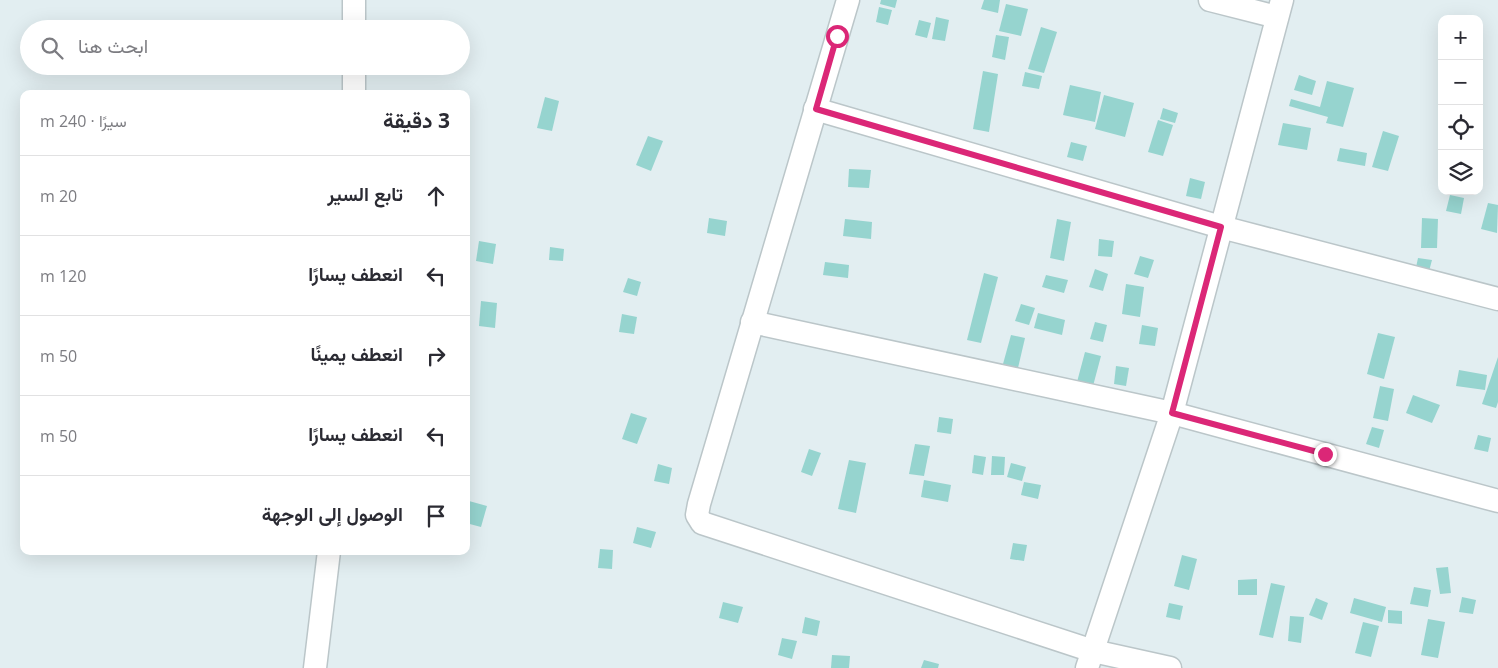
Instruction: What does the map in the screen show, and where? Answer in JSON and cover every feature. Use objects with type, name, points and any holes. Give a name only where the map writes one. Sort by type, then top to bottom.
[{"type":"street","points":[[354,0],[354,20]]},
{"type":"street","points":[[848,0],[752,322],[697,515],[702,523],[1090,659],[1170,668]]},
{"type":"street","points":[[1090,659],[1172,413],[1279,8],[1210,0]]},
{"type":"street","points":[[354,75],[354,90]]},
{"type":"street","points":[[816,109],[1221,227],[1498,299]]},
{"type":"street","points":[[752,322],[1172,413],[1498,501]]},
{"type":"street","points":[[316,668],[329,555]]},
{"type":"building","points":[[881,0],[897,0],[895,8],[880,4]]},
{"type":"building","points":[[984,0],[1000,0],[998,13],[981,9]]},
{"type":"building","points":[[1006,4],[1028,9],[1021,36],[999,31]]},
{"type":"building","points":[[879,7],[892,10],[888,25],[876,22]]},
{"type":"building","points":[[936,17],[949,20],[945,41],[932,39]]},
{"type":"building","points":[[919,20],[931,23],[927,38],[915,35]]},
{"type":"building","points":[[1041,27],[1057,32],[1044,73],[1028,69]]},
{"type":"building","points":[[996,35],[1009,37],[1005,60],[992,57]]},
{"type":"building","points":[[983,71],[998,74],[989,132],[973,129]]},
{"type":"building","points":[[1025,72],[1042,76],[1039,89],[1022,86]]},
{"type":"building","points":[[1299,75],[1316,81],[1312,95],[1294,90]]},
{"type":"building","points":[[1327,81],[1354,88],[1343,127],[1326,123],[1328,117],[1289,106],[1291,99],[1320,107]]},
{"type":"building","points":[[1070,85],[1101,92],[1095,122],[1063,115]]},
{"type":"building","points":[[1104,95],[1134,103],[1125,137],[1095,129]]},
{"type":"building","points":[[545,97],[559,101],[552,131],[537,128]]},
{"type":"building","points":[[1163,108],[1178,113],[1175,123],[1160,119]]},
{"type":"building","points":[[1158,120],[1173,125],[1163,156],[1148,152]]},
{"type":"building","points":[[1283,123],[1311,128],[1307,150],[1278,145]]},
{"type":"building","points":[[1383,131],[1399,136],[1388,171],[1372,167]]},
{"type":"building","points":[[648,136],[663,141],[651,171],[636,165]]},
{"type":"building","points":[[1071,142],[1087,146],[1083,161],[1067,157]]},
{"type":"building","points":[[1340,148],[1367,153],[1365,166],[1337,161]]},
{"type":"building","points":[[849,169],[871,170],[869,188],[848,187]]},
{"type":"building","points":[[1190,178],[1205,182],[1201,199],[1186,196]]},
{"type":"building","points":[[1450,195],[1464,198],[1461,214],[1446,211]]},
{"type":"building","points":[[1488,203],[1498,205],[1497,233],[1481,229]]},
{"type":"building","points":[[709,218],[727,221],[725,236],[707,233]]},
{"type":"building","points":[[1422,218],[1438,219],[1437,248],[1421,248]]},
{"type":"building","points":[[845,219],[872,222],[871,239],[843,236]]},
{"type":"building","points":[[1057,219],[1071,222],[1064,261],[1050,258]]},
{"type":"building","points":[[1099,239],[1114,241],[1112,257],[1098,256]]},
{"type":"building","points":[[479,241],[496,244],[493,264],[476,261]]},
{"type":"building","points":[[550,247],[564,249],[563,261],[549,260]]},
{"type":"building","points":[[1140,256],[1154,260],[1148,278],[1134,274]]},
{"type":"building","points":[[1418,258],[1432,260],[1428,275],[1415,272]]},
{"type":"building","points":[[825,262],[849,265],[848,278],[823,275]]},
{"type":"building","points":[[1095,269],[1108,274],[1103,291],[1089,287]]},
{"type":"building","points":[[984,273],[998,277],[981,343],[967,340]]},
{"type":"building","points":[[1046,275],[1068,280],[1064,293],[1042,287]]},
{"type":"building","points":[[628,278],[641,282],[637,296],[623,292]]},
{"type":"building","points":[[1126,284],[1144,287],[1140,317],[1122,314]]},
{"type":"building","points":[[481,301],[497,303],[495,328],[479,326]]},
{"type":"building","points":[[1021,304],[1035,308],[1029,325],[1015,321]]},
{"type":"building","points":[[1038,313],[1065,320],[1062,335],[1034,328]]},
{"type":"building","points":[[622,314],[637,317],[634,334],[619,332]]},
{"type":"building","points":[[1095,322],[1107,325],[1103,342],[1090,339]]},
{"type":"building","points":[[1142,325],[1158,328],[1155,346],[1139,344]]},
{"type":"building","points":[[1378,333],[1395,337],[1384,379],[1367,374]]},
{"type":"building","points":[[1011,335],[1025,338],[1018,368],[1003,364]]},
{"type":"building","points":[[1085,352],[1101,356],[1093,386],[1077,382]]},
{"type":"building","points":[[1498,357],[1498,402],[1496,408],[1482,404]]},
{"type":"building","points":[[1116,366],[1129,368],[1126,386],[1114,384]]},
{"type":"building","points":[[1459,370],[1487,375],[1485,390],[1456,386]]},
{"type":"building","points":[[1380,386],[1394,389],[1388,421],[1373,418]]},
{"type":"building","points":[[1413,395],[1440,405],[1432,423],[1406,413]]},
{"type":"building","points":[[631,413],[647,418],[637,444],[622,439]]},
{"type":"building","points":[[939,417],[953,419],[951,434],[937,432]]},
{"type":"building","points":[[1372,427],[1384,430],[1379,448],[1366,444]]},
{"type":"building","points":[[1478,435],[1491,438],[1488,452],[1474,449]]},
{"type":"building","points":[[915,444],[930,446],[924,476],[909,474]]},
{"type":"building","points":[[809,449],[821,453],[812,476],[801,472]]},
{"type":"building","points":[[974,455],[986,457],[983,475],[972,473]]},
{"type":"building","points":[[992,456],[1005,457],[1004,475],[991,475]]},
{"type":"building","points":[[849,460],[866,463],[856,513],[838,509]]},
{"type":"building","points":[[1011,463],[1026,467],[1022,481],[1007,477]]},
{"type":"building","points":[[658,464],[672,468],[669,484],[654,481]]},
{"type":"building","points":[[924,480],[951,485],[948,502],[921,497]]},
{"type":"building","points":[[1024,482],[1041,485],[1038,499],[1021,495]]},
{"type":"building","points":[[470,501],[487,506],[481,527],[470,524]]},
{"type":"building","points":[[637,527],[656,532],[651,548],[633,543]]},
{"type":"building","points":[[1013,543],[1027,545],[1024,561],[1010,559]]},
{"type":"building","points":[[600,549],[613,550],[612,569],[598,568]]},
{"type":"building","points":[[1182,555],[1197,559],[1189,590],[1174,586]]},
{"type":"building","points":[[1448,567],[1451,593],[1440,594],[1436,568]]},
{"type":"building","points":[[1257,579],[1257,595],[1238,595],[1238,580]]},
{"type":"building","points":[[1271,583],[1285,586],[1273,638],[1259,635]]},
{"type":"building","points":[[1414,587],[1431,590],[1428,607],[1410,604]]},
{"type":"building","points":[[1462,597],[1476,600],[1473,614],[1459,612]]},
{"type":"building","points":[[1316,598],[1328,603],[1322,620],[1309,615]]},
{"type":"building","points":[[1354,598],[1386,607],[1382,622],[1350,613]]},
{"type":"building","points":[[723,602],[743,607],[738,623],[719,618]]},
{"type":"building","points":[[1169,603],[1183,606],[1180,620],[1166,617]]},
{"type":"building","points":[[1388,610],[1402,611],[1402,624],[1388,623]]},
{"type":"building","points":[[1290,616],[1304,617],[1301,643],[1288,641]]},
{"type":"building","points":[[805,617],[820,621],[817,636],[802,633]]},
{"type":"building","points":[[1428,619],[1445,622],[1438,658],[1421,655]]},
{"type":"building","points":[[1363,622],[1379,626],[1371,657],[1355,653]]},
{"type":"building","points":[[782,638],[797,641],[792,659],[778,655]]},
{"type":"building","points":[[832,655],[850,656],[849,668],[831,668]]},
{"type":"building","points":[[924,660],[939,664],[938,668],[921,668]]},
{"type":"route","points":[[837,36],[816,109],[1221,227],[1172,413],[1325,454]]}]
